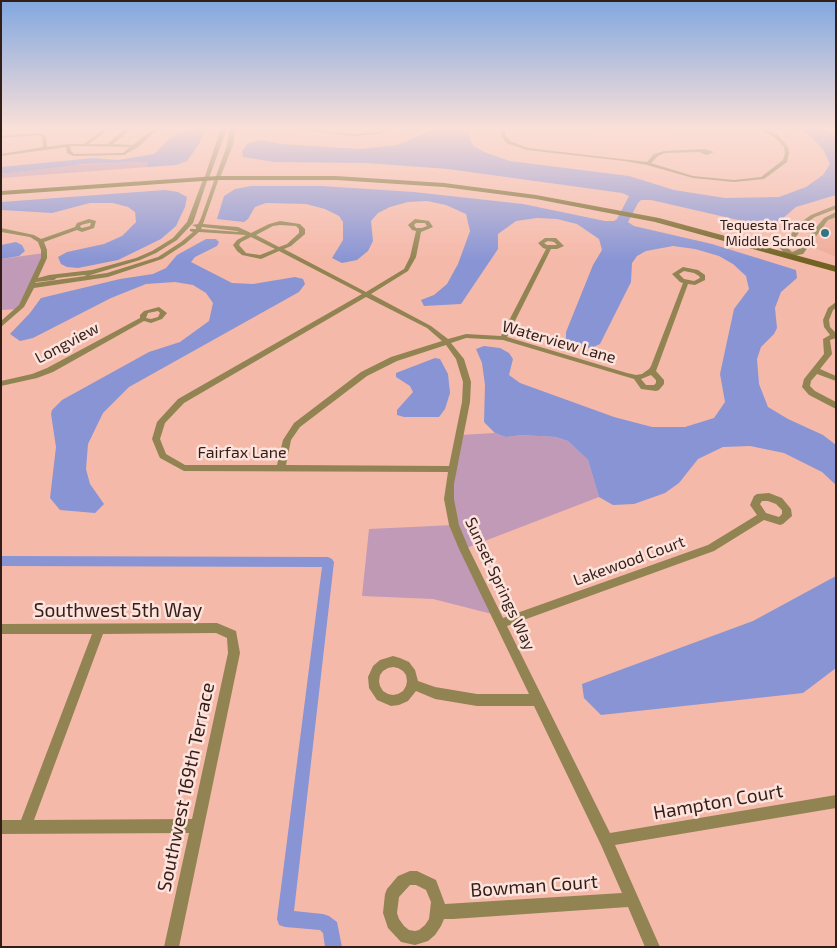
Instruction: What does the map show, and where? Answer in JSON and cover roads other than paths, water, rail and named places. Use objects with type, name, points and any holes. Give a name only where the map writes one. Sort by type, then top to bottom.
[{"type":"main road","points":[[1,193],[207,176]]},
{"type":"main road","points":[[1,189],[207,176],[336,178],[427,183],[536,197],[640,214],[787,251],[836,269]]},
{"type":"main road","points":[[787,251],[800,252],[836,263]]},
{"type":"street","points":[[66,280],[132,261],[166,246],[186,227],[194,214],[208,172]]},
{"type":"street","points":[[33,283],[108,276],[139,266],[176,248],[198,228],[219,172]]},
{"type":"street","points":[[675,172],[714,180],[734,181],[762,178],[771,172]]},
{"type":"street","points":[[787,251],[803,223],[813,216],[836,207]]},
{"type":"street","points":[[800,252],[826,219],[836,214]]},
{"type":"street","name":"Sunset Springs Way","points":[[280,223],[298,225],[302,229],[302,234],[297,240],[282,250],[261,257],[244,254],[236,245],[239,240],[271,225],[280,223]]},
{"type":"street","name":"Sunset Springs Way","points":[[186,227],[250,234],[429,327],[447,342],[460,360],[467,382],[466,402],[449,499],[454,525],[500,624],[606,840],[653,947]]},
{"type":"street","points":[[1,230],[17,231],[41,241],[77,228]]},
{"type":"street","name":"Fairfax Lane","points":[[419,230],[413,257],[406,270],[181,400],[161,422],[156,439],[163,456],[184,468],[453,469]]},
{"type":"street","points":[[1,325],[22,306],[33,283],[44,258],[41,241]]},
{"type":"street","points":[[503,338],[548,248]]},
{"type":"street","points":[[132,261],[139,266]]},
{"type":"street","points":[[33,283],[99,271]]},
{"type":"street","points":[[652,371],[660,380],[660,384],[656,388],[644,387],[640,377],[652,371],[686,282]]},
{"type":"street","points":[[836,304],[830,309],[826,320],[827,328],[835,336],[826,339],[828,354],[807,381],[806,387],[812,393],[836,406]]},
{"type":"street","name":"Longview","points":[[1,384],[50,370],[144,319]]},
{"type":"street","name":"Waterview Lane","points":[[281,468],[287,440],[297,425],[364,374],[394,359],[466,336],[503,338],[640,377]]},
{"type":"street","points":[[816,371],[836,379]]},
{"type":"street","name":"Lakewood Court","points":[[500,624],[711,548],[763,516]]},
{"type":"street","name":"Southwest 5th Way","points":[[1,629],[217,628],[232,636]]},
{"type":"street","points":[[25,827],[99,629]]},
{"type":"street","name":"Southwest 169th Terrace","points":[[171,947],[234,653],[232,636]]},
{"type":"street","points":[[412,684],[435,693],[477,700],[537,700]]},
{"type":"street","name":"Hampton Court","points":[[606,840],[836,801]]},
{"type":"street","points":[[1,827],[198,826]]},
{"type":"street","name":"Bowman Court","points":[[438,911],[453,912],[633,899]]},
{"type":"water","points":[[471,172],[599,172],[629,176],[674,190],[725,198],[779,197],[806,187],[825,172],[836,172],[836,195],[796,207],[775,225],[760,225],[651,200],[641,200],[628,222],[634,226],[712,244],[796,270],[797,278],[781,292],[775,308],[777,328],[774,334],[761,347],[757,359],[759,384],[768,407],[788,419],[823,435],[836,445],[836,485],[822,472],[784,453],[750,446],[723,447],[698,459],[679,483],[665,493],[634,504],[613,505],[599,497],[588,460],[568,441],[556,437],[522,435],[506,437],[495,433],[484,422],[485,385],[482,363],[476,349],[484,346],[500,348],[509,353],[513,359],[509,375],[520,383],[614,417],[652,427],[685,427],[714,418],[725,402],[720,374],[734,309],[749,289],[746,276],[733,264],[719,256],[695,249],[673,246],[646,251],[637,256],[632,263],[631,282],[600,344],[591,348],[573,345],[566,339],[566,332],[593,265],[602,250],[599,239],[577,224],[557,219],[537,218],[516,221],[498,234],[498,249],[461,304],[424,306],[421,300],[434,295],[447,284],[458,264],[470,231],[466,214],[446,205],[427,201],[408,202],[390,207],[378,213],[371,221],[373,241],[368,251],[357,260],[342,263],[332,258],[343,240],[343,222],[339,216],[325,209],[306,204],[266,203],[255,207],[244,222],[217,219],[224,196],[235,189],[251,186],[322,186],[414,192],[523,204],[605,221],[617,219],[629,196],[622,193]]},
{"type":"water","points":[[165,190],[178,192],[187,197],[185,207],[176,226],[161,239],[118,260],[78,268],[67,267],[61,264],[58,257],[67,252],[104,244],[122,236],[136,222],[135,212],[128,207],[113,203],[90,203],[52,213],[1,210],[1,202]]},
{"type":"water","points":[[206,239],[216,239],[219,242],[217,246],[195,257],[191,262],[232,283],[253,284],[295,277],[303,279],[305,284],[299,292],[129,387],[103,413],[88,444],[86,469],[90,484],[104,504],[95,513],[60,510],[50,498],[56,447],[52,410],[62,400],[149,352],[180,342],[209,321],[213,303],[206,293],[193,285],[175,282],[146,284],[111,298],[33,338],[20,341],[10,334],[41,298],[120,279],[153,274],[166,268],[177,255]]},
{"type":"water","points":[[16,242],[22,245],[25,251],[19,256],[1,259],[1,245]]},
{"type":"water","points":[[435,358],[440,359],[448,374],[450,393],[445,409],[439,417],[404,417],[397,415],[397,410],[413,392],[410,386],[396,377],[396,373]]},
{"type":"water","points":[[836,576],[836,668],[803,693],[601,715],[584,698],[582,684],[753,621]]},
{"type":"waterway","points":[[1,561],[328,562],[285,919],[323,922],[331,928],[334,947]]},
{"type":"place","name":"Tequesta Trace Middle School","points":[[825,233]]}]
